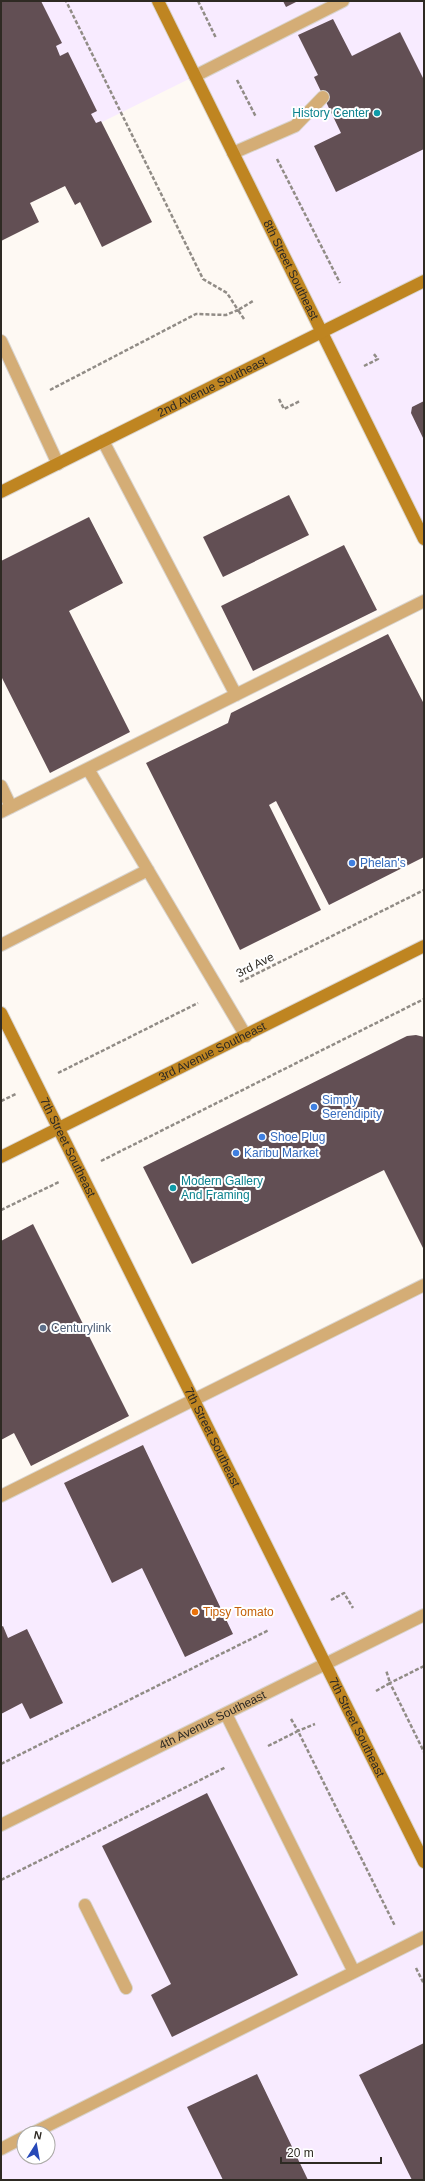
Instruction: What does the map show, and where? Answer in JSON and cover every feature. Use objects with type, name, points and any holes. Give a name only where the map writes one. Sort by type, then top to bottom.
[{"type":"main road","name":"8th Street Southeast","points":[[158,1],[424,537]]},
{"type":"main road","name":"2nd Avenue Southeast","points":[[1,492],[424,281]]},
{"type":"main road","name":"3rd Avenue Southeast","points":[[1,1158],[424,946]]},
{"type":"main road","name":"7th Street Southeast","points":[[1,1013],[424,1862]]},
{"type":"street","points":[[194,76],[343,1]]},
{"type":"street","points":[[233,153],[295,126],[323,97]]},
{"type":"street","points":[[1,341],[58,464]]},
{"type":"street","points":[[103,441],[236,695]]},
{"type":"street","points":[[1,786],[6,809],[424,601]]},
{"type":"street","points":[[88,769],[246,1036]]},
{"type":"street","points":[[1,945],[148,870]]},
{"type":"street","points":[[1,1496],[424,1285]]},
{"type":"street","name":"4th Avenue Southeast","points":[[1,1825],[326,1665],[424,1615]]},
{"type":"street","points":[[226,1714],[354,1972]]},
{"type":"street","points":[[85,1905],[126,1988]]},
{"type":"street","points":[[49,2125],[424,1937]]},
{"type":"street","points":[[1,2149],[16,2141]]},
{"type":"path","points":[[66,1],[203,279],[227,293],[244,320]]},
{"type":"path","points":[[46,392],[196,314],[226,315],[253,301]]},
{"type":"path","points":[[364,367],[378,359],[373,352]]},
{"type":"path","points":[[278,399],[284,409],[300,401]]},
{"type":"path","name":"3rd Ave","points":[[93,1055],[424,890]]},
{"type":"path","points":[[114,1155],[424,999]]},
{"type":"path","points":[[1,1210],[17,1202]]},
{"type":"path","points":[[330,1600],[344,1593],[353,1608]]},
{"type":"path","points":[[1,1764],[269,1630]]},
{"type":"path","points":[[376,1691],[424,1666]]},
{"type":"path","points":[[386,1670],[390,1683],[424,1752]]},
{"type":"path","points":[[291,1718],[424,1984]]},
{"type":"path","points":[[1,1880],[298,1731],[315,1724]]},
{"type":"shaded area","points":[[1,1],[424,1],[424,548],[195,76],[1,172]]},
{"type":"shaded area","points":[[424,1283],[424,2180],[1,2180],[1,1494]]},
{"type":"building","points":[[1,1],[41,1],[62,43],[56,46],[60,56],[68,52],[97,111],[91,114],[96,123],[101,121],[152,222],[102,247],[80,202],[75,205],[65,186],[30,203],[39,222],[1,241]]},
{"type":"building","points":[[283,1],[298,1],[286,7]]},
{"type":"building","points":[[333,19],[352,56],[400,32],[424,80],[424,149],[336,192],[314,146],[341,133],[314,77],[318,75],[298,35]]},
{"type":"building","points":[[424,401],[424,440],[411,413],[412,407]]},
{"type":"building","points":[[289,495],[309,535],[223,577],[203,537]]},
{"type":"building","points":[[89,517],[123,583],[69,611],[130,732],[50,773],[1,676],[1,561]]},
{"type":"building","points":[[344,545],[377,610],[253,671],[221,606]]},
{"type":"building","points":[[388,634],[424,704],[424,857],[329,905],[276,801],[269,805],[321,910],[240,950],[146,763],[228,723],[231,713]]},
{"type":"building","points":[[416,1035],[424,1037],[424,1250],[384,1170],[192,1264],[143,1167],[407,1036]]},
{"type":"building","name":"Centurylink","points":[[33,1224],[129,1416],[31,1466],[14,1433],[1,1440],[1,1241]]},
{"type":"building","points":[[143,1445],[233,1634],[185,1657],[142,1568],[112,1583],[64,1483]]},
{"type":"building","points":[[3,1626],[8,1638],[27,1629],[63,1703],[30,1719],[22,1703],[1,1714],[1,1627]]},
{"type":"building","points":[[207,1793],[298,1975],[172,2037],[151,1995],[171,1984],[102,1846]]},
{"type":"building","points":[[424,2043],[424,2180],[412,2180],[359,2075]]},
{"type":"building","points":[[257,2074],[308,2180],[223,2180],[187,2107]]},
{"type":"place","name":"History Center","points":[[377,113]]},
{"type":"place","name":"Phelan's","points":[[352,863]]},
{"type":"place","name":"Simply Serendipity","points":[[314,1107]]},
{"type":"place","name":"Shoe Plug","points":[[262,1137]]},
{"type":"place","name":"Karibu Market","points":[[236,1153]]},
{"type":"place","name":"Modern Gallery And Framing","points":[[173,1188]]},
{"type":"place","name":"Centurylink","points":[[43,1328]]},
{"type":"place","name":"Tipsy Tomato","points":[[195,1612]]}]
